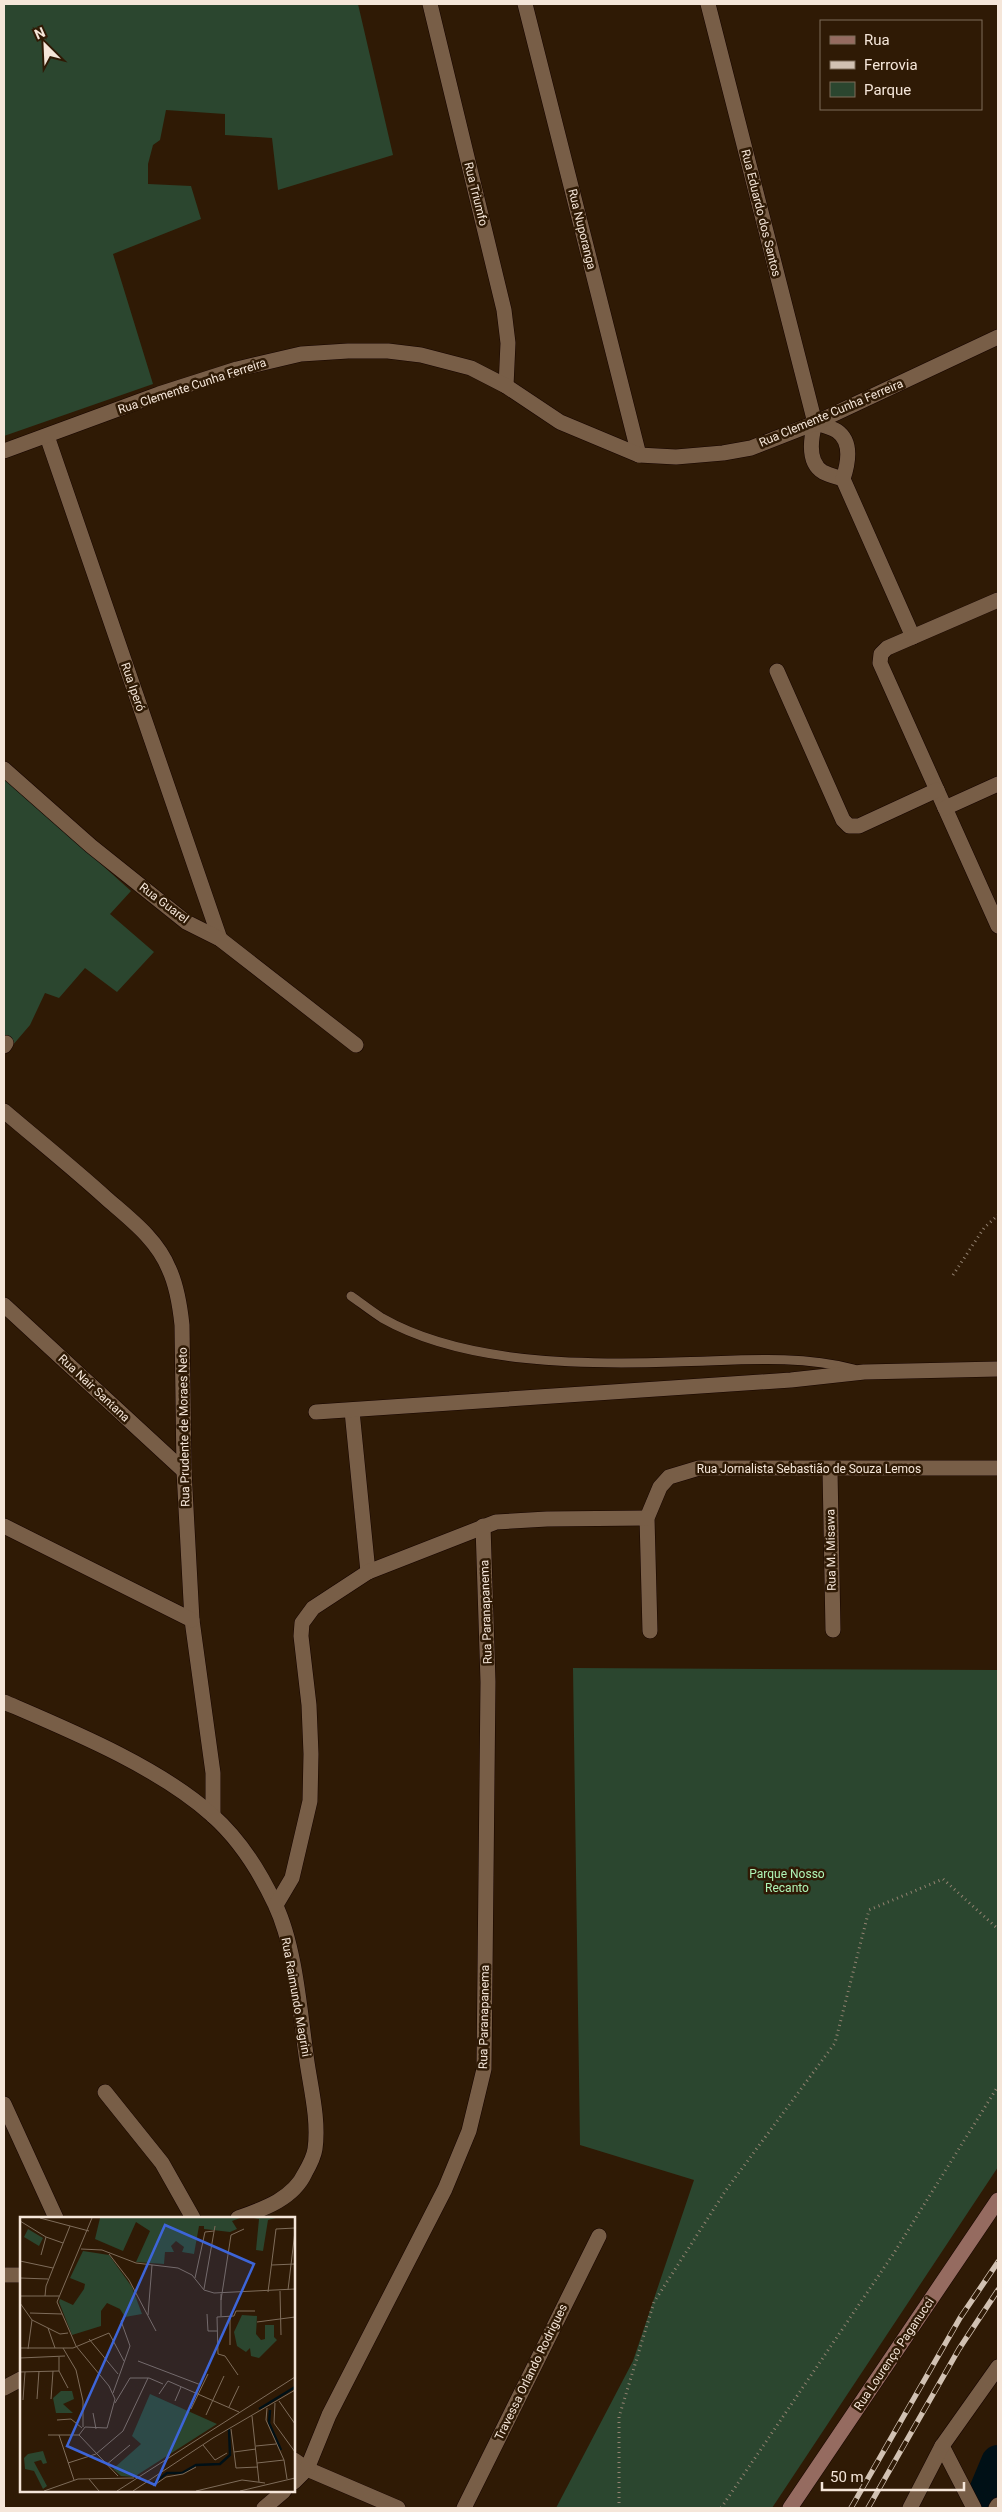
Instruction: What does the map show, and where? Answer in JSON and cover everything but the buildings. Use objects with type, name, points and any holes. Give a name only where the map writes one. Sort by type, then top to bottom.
[{"type":"main road","name":"Rua Lourenço Paganucci","points":[[790,2508],[998,2200]]},
{"type":"street","name":"Rua Triumfo","points":[[430,4],[504,310],[508,342],[506,386]]},
{"type":"street","name":"Rua Nuporanga","points":[[525,4],[639,455]]},
{"type":"street","name":"Rua Eduardo dos Santos","points":[[708,4],[815,422]]},
{"type":"street","name":"Rua Clemente Cunha Ferreira","points":[[4,451],[185,385],[237,369],[301,354],[388,351],[421,355],[471,368],[506,386],[560,422],[639,455],[676,457],[751,448],[815,422],[998,337]]},
{"type":"street","points":[[843,479],[822,472],[814,459],[810,444],[815,422],[838,431],[847,446],[849,459],[843,479],[914,637]]},
{"type":"street","name":"Rua Iperó","points":[[47,436],[220,939]]},
{"type":"street","points":[[998,600],[887,648],[880,654],[880,663],[998,926]]},
{"type":"street","points":[[777,671],[843,820],[849,826],[859,826],[937,790]]},
{"type":"street","name":"Rua Guarel","points":[[4,769],[91,846],[186,922],[220,939],[356,1045]]},
{"type":"street","points":[[945,808],[998,784]]},
{"type":"street","name":"Rua Prudente de Moraes Neto","points":[[4,1111],[64,1161],[141,1230],[156,1246],[169,1269],[180,1303],[184,1471],[192,1620],[213,1773],[213,1816]]},
{"type":"street","name":"Rua Nair Santana","points":[[4,1304],[184,1471]]},
{"type":"street","points":[[316,1412],[791,1380],[864,1372],[998,1369]]},
{"type":"street","points":[[352,1411],[368,1572]]},
{"type":"street","name":"Rua Jornalista Sebastião de Souza Lemos","points":[[650,1632],[647,1518],[660,1487],[669,1477],[683,1471],[699,1468],[830,1470],[998,1468]]},
{"type":"street","name":"Rua M. Misawa","points":[[830,1470],[833,1630]]},
{"type":"street","points":[[276,1905],[285,1893],[292,1878],[310,1801],[311,1754],[308,1692],[301,1636],[302,1624],[313,1608],[368,1572],[496,1522],[539,1519],[647,1518]]},
{"type":"street","points":[[4,1526],[192,1620]]},
{"type":"street","name":"Rua Paranapanema","points":[[308,2470],[329,2415],[445,2189],[469,2131],[484,2069],[488,1682],[483,1526]]},
{"type":"street","name":"Rua Raimundo Magrini","points":[[4,1702],[65,1728],[183,1792],[213,1816],[258,1872],[276,1905],[287,1942],[297,1989],[313,2106],[315,2149],[305,2175],[290,2193],[272,2205],[241,2217]]},
{"type":"street","points":[[105,2092],[162,2163],[192,2217]]},
{"type":"street","points":[[4,2104],[56,2217]]},
{"type":"street","name":"Travessa Orlando Rodrigues","points":[[464,2508],[599,2236]]},
{"type":"street","points":[[4,2275],[20,2275]]},
{"type":"street","points":[[910,2508],[942,2446],[998,2367]]},
{"type":"street","points":[[4,2388],[20,2380]]},
{"type":"street","points":[[942,2446],[974,2508]]},
{"type":"street","points":[[295,2461],[308,2470],[398,2508]]},
{"type":"street","points":[[295,2481],[308,2470]]},
{"type":"street","points":[[264,2508],[283,2492]]},
{"type":"lane","points":[[351,1296],[382,1318],[413,1332],[452,1345],[489,1354],[581,1362],[674,1362],[793,1358],[838,1365],[864,1372]]},
{"type":"path","points":[[953,1276],[984,1228],[998,1215]]},
{"type":"path","points":[[619,2508],[620,2417],[654,2302],[726,2190],[834,2043],[869,1910],[943,1879],[998,1929]]},
{"type":"path","points":[[721,2508],[894,2253],[998,2086]]},
{"type":"green space","points":[[4,4],[358,4],[393,155],[278,190],[272,138],[225,135],[225,114],[166,110],[160,140],[153,145],[148,164],[148,184],[191,186],[201,219],[113,254],[153,384],[4,436]]},
{"type":"green space","points":[[4,777],[131,891],[110,914],[154,952],[117,992],[85,968],[59,998],[45,993],[30,1025],[12,1046],[4,1041]]},
{"type":"green space","name":"Parque Nosso Recanto","points":[[573,1668],[998,1670],[998,2167],[772,2508],[556,2508],[633,2361],[694,2180],[580,2145]]},
{"type":"waterway","points":[[985,2493],[998,2462]]},
{"type":"railway","points":[[851,2508],[960,2318],[998,2262]]},
{"type":"railway","points":[[868,2508],[959,2349],[998,2290]]}]
